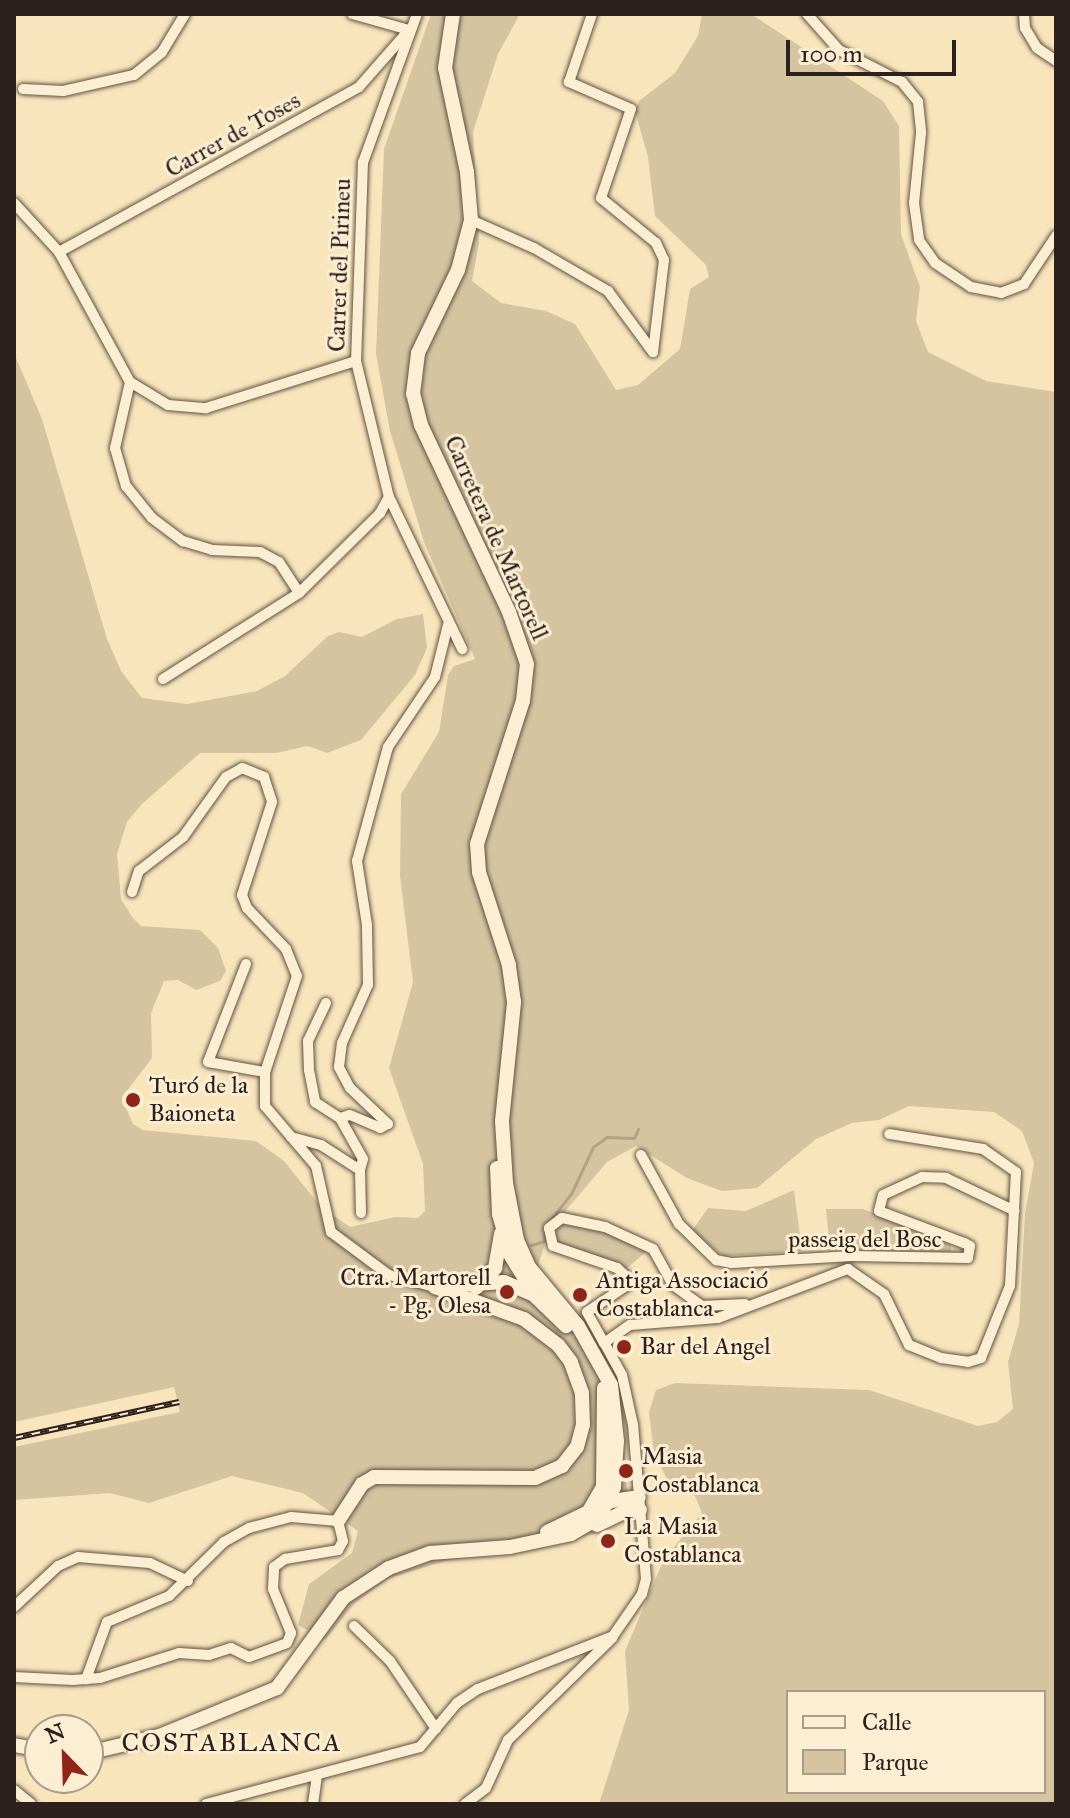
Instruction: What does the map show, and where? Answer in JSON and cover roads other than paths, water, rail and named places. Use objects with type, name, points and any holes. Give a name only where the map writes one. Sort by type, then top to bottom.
[{"type":"main road","name":"Carretera de Martorell","points":[[453,14],[445,68],[467,172],[471,220],[463,256],[418,353],[412,384],[421,425],[509,612],[527,664],[523,701],[477,844],[479,872],[509,965],[514,1002],[502,1121],[517,1240],[538,1290],[587,1342],[611,1385],[616,1418],[611,1501]]},
{"type":"main road","points":[[474,1301],[477,1284],[495,1268],[502,1226],[496,1143],[502,1121]]},
{"type":"main road","points":[[502,1226],[516,1267],[538,1290]]},
{"type":"main road","points":[[504,1282],[516,1267],[517,1240]]},
{"type":"main road","points":[[495,1268],[516,1267]]},
{"type":"main road","points":[[435,1287],[504,1282],[538,1290]]},
{"type":"main road","points":[[338,1521],[362,1484],[374,1477],[535,1478],[562,1466],[577,1447],[584,1412],[577,1373],[567,1355],[524,1319],[435,1287]]},
{"type":"main road","points":[[602,1368],[605,1461],[611,1501],[624,1512]]},
{"type":"main road","points":[[585,1515],[599,1499],[605,1461]]},
{"type":"main road","points":[[104,1749],[159,1736],[262,1697],[290,1676],[355,1587],[421,1556],[489,1546],[545,1533],[611,1501],[640,1504]]},
{"type":"main road","points":[[581,1530],[599,1518],[611,1501]]},
{"type":"main road","points":[[489,1546],[537,1543],[581,1530],[640,1504]]},
{"type":"street","points":[[23,89],[63,91],[134,75],[162,52],[185,14]]},
{"type":"street","points":[[352,14],[409,30]]},
{"type":"street","name":"Carrer del Pirineu","points":[[417,14],[363,162],[356,361],[389,497],[462,649]]},
{"type":"street","points":[[471,220],[534,248],[608,291],[653,352],[664,260],[656,243],[601,198],[631,109],[569,82],[592,14]]},
{"type":"street","points":[[807,14],[839,50],[902,82],[918,102],[921,133],[914,203],[919,240],[935,263],[971,287],[1001,293],[1024,284],[1056,236]]},
{"type":"street","points":[[1024,14],[1037,48],[1056,61]]},
{"type":"street","name":"Carrer de Toses","points":[[59,252],[359,87],[409,30]]},
{"type":"street","points":[[14,203],[59,252],[130,382],[168,405],[206,408],[356,361]]},
{"type":"street","points":[[130,382],[115,448],[126,486],[152,518],[183,541],[212,550],[260,552],[279,562],[299,593]]},
{"type":"street","points":[[163,679],[299,593],[380,513],[389,497]]},
{"type":"street","points":[[340,1118],[350,1115],[380,1128],[388,1124],[350,1088],[339,1067],[342,1043],[368,985],[367,925],[357,861],[388,747],[435,677],[448,625]]},
{"type":"street","points":[[132,892],[139,871],[183,837],[226,777],[242,768],[264,777],[272,802],[242,895],[247,908],[286,949],[297,976],[265,1072],[265,1106],[316,1166],[331,1232],[389,1275],[435,1287]]},
{"type":"street","points":[[246,964],[208,1062],[265,1072]]},
{"type":"street","points":[[326,1003],[308,1041],[309,1070],[315,1102],[340,1118],[363,1159],[360,1170],[361,1213]]},
{"type":"street","points":[[848,1269],[884,1294],[909,1345],[941,1358],[974,1361],[985,1351],[1005,1305],[1016,1172],[1007,1162],[963,1144],[889,1134]]},
{"type":"street","points":[[289,1137],[321,1145],[360,1170]]},
{"type":"street","name":"passeig del Bosc","points":[[641,1155],[679,1224],[716,1260],[852,1256],[968,1258],[970,1246],[879,1211],[883,1195],[912,1180],[946,1178],[1015,1211]]},
{"type":"street","points":[[465,1804],[486,1788],[508,1740],[613,1636],[642,1594],[640,1504],[628,1398],[587,1312],[626,1286],[629,1279],[617,1268],[553,1246],[549,1228],[562,1218],[605,1227],[653,1249],[673,1285],[702,1306],[764,1302]]},
{"type":"street","points":[[848,1269],[852,1256]]},
{"type":"street","points":[[604,1343],[638,1322],[718,1318],[848,1269]]},
{"type":"street","points":[[14,1677],[86,1679],[179,1653],[209,1655],[231,1648],[249,1657],[287,1643],[291,1633],[273,1589],[274,1567],[285,1559],[338,1550],[343,1541],[338,1521],[291,1517],[249,1528],[224,1542],[188,1581],[169,1596],[107,1622],[86,1679]]},
{"type":"street","points":[[14,1607],[58,1566],[78,1557],[150,1563],[188,1581]]},
{"type":"street","points":[[354,1626],[390,1661],[436,1729]]},
{"type":"street","points":[[206,1804],[301,1776],[317,1776],[420,1747],[478,1689],[613,1636]]},
{"type":"street","points":[[313,1804],[317,1776]]},
{"type":"street","points":[[14,1790],[31,1804]]},
{"type":"waterway","points":[[548,1223],[571,1194],[593,1147],[607,1137],[634,1138],[638,1129]]},
{"type":"waterway","points":[[531,1245],[544,1241],[545,1230]]},
{"type":"railway","points":[[14,1438],[179,1402]]},
{"type":"place","name":"Turó de la Baioneta","points":[[133,1100]]},
{"type":"place","name":"Ctra. Martorell - Pg. Olesa","points":[[507,1292]]},
{"type":"place","name":"Antiga Associació Costablanca","points":[[580,1295]]},
{"type":"place","name":"Bar del Angel","points":[[624,1347]]},
{"type":"place","name":"Masia Costablanca","points":[[626,1471]]},
{"type":"place","name":"La Masia Costablanca","points":[[608,1541]]},
{"type":"district","name":"COSTABLANCA","points":[[232,1743]]}]
